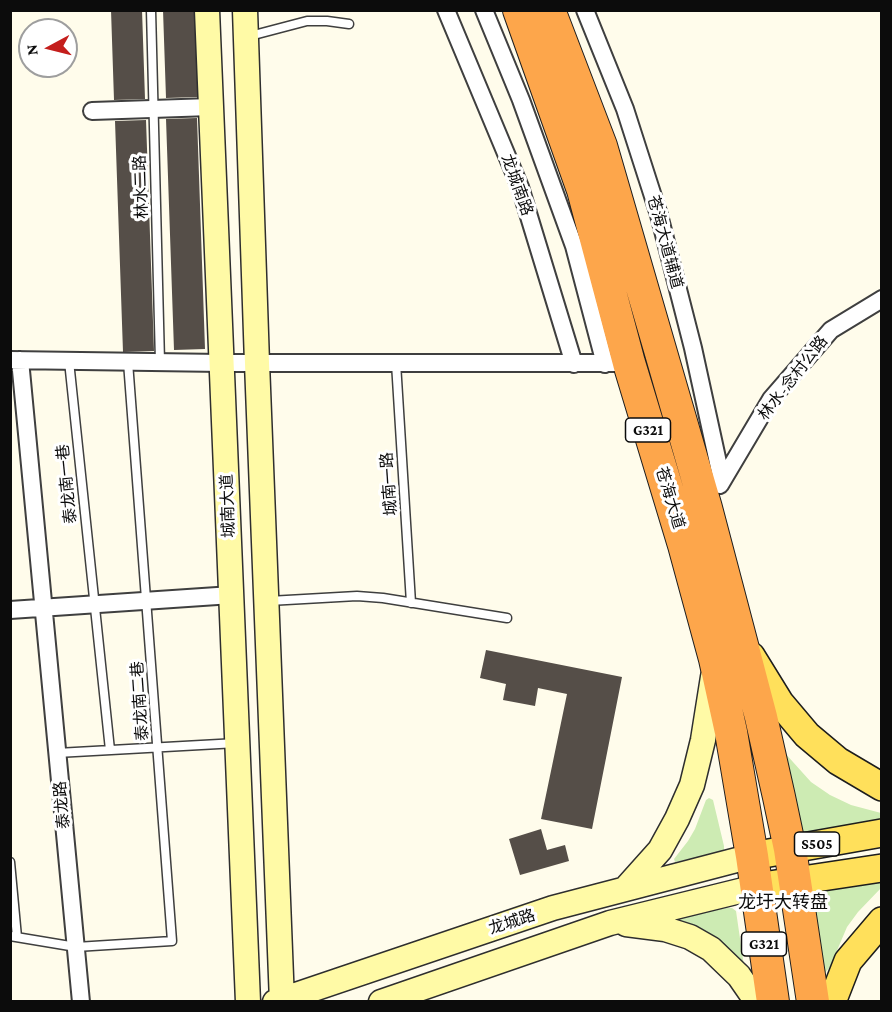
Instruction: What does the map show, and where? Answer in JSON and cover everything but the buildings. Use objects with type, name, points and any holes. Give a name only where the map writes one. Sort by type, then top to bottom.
[{"type":"highway","name":"苍海大道","points":[[519,10],[583,190],[617,363],[684,545],[715,660],[731,732],[756,887]]},
{"type":"highway","name":"苍海大道","points":[[549,10],[601,146],[706,508],[737,629]]},
{"type":"highway","name":"G321","points":[[737,629],[761,717],[790,849],[813,1002]]},
{"type":"highway","name":"G321","points":[[756,887],[772,1002]]},
{"type":"main road","name":"城南大道","points":[[207,10],[248,1002]]},
{"type":"main road","name":"城南大道","points":[[245,10],[280,1001]]},
{"type":"main road","points":[[737,629],[780,703],[807,735],[838,761],[882,786]]},
{"type":"main road","points":[[626,888],[660,850],[675,826],[692,785],[711,698],[715,660]]},
{"type":"main road","name":"S505","points":[[752,856],[882,832]]},
{"type":"main road","name":"龙城路","points":[[280,1001],[553,908],[752,856]]},
{"type":"main road","name":"S505","points":[[756,887],[882,868]]},
{"type":"main road","name":"龙城路","points":[[381,1002],[610,923],[756,887]]},
{"type":"main road","points":[[832,1002],[848,961],[882,921]]},
{"type":"main road","points":[[610,923],[666,929],[690,937],[711,949],[724,960],[739,976],[757,1002]]},
{"type":"street","name":"龙城南路","points":[[446,10],[520,187],[574,364]]},
{"type":"street","points":[[15,360],[222,363],[617,363],[521,100],[484,10]]},
{"type":"street","name":"苍海大道辅道","points":[[585,10],[625,109],[659,215],[693,348],[723,481]]},
{"type":"street","points":[[92,111],[212,107]]},
{"type":"street","name":"林水-念村公路","points":[[706,508],[771,399],[831,330],[882,299]]},
{"type":"street","name":"泰龙路","points":[[15,360],[43,608],[81,1002]]},
{"type":"street","points":[[10,610],[232,595]]},
{"type":"lane","name":"林水二路","points":[[151,10],[160,362]]},
{"type":"lane","points":[[246,36],[307,21],[349,24]]},
{"type":"lane","name":"泰龙南一巷","points":[[69,361],[110,750]]},
{"type":"lane","name":"泰龙南二巷","points":[[76,947],[172,941],[129,362]]},
{"type":"lane","name":"城南一路","points":[[396,363],[411,603]]},
{"type":"lane","points":[[266,602],[357,596],[507,618]]},
{"type":"lane","points":[[57,753],[238,743]]},
{"type":"lane","points":[[10,862],[14,937],[76,947]]},
{"type":"green space","points":[[784,752],[811,782],[851,805],[881,813],[881,822],[800,833]]},
{"type":"green space","points":[[709,798],[713,800],[724,852],[675,862],[674,859],[695,829],[706,800]]},
{"type":"green space","points":[[881,879],[881,888],[847,927],[830,967],[824,974],[810,892]]},
{"type":"green space","points":[[727,908],[736,911],[744,966],[678,919],[682,916]]},
{"type":"district","name":"龙圩大转盘","points":[[783,902]]}]
